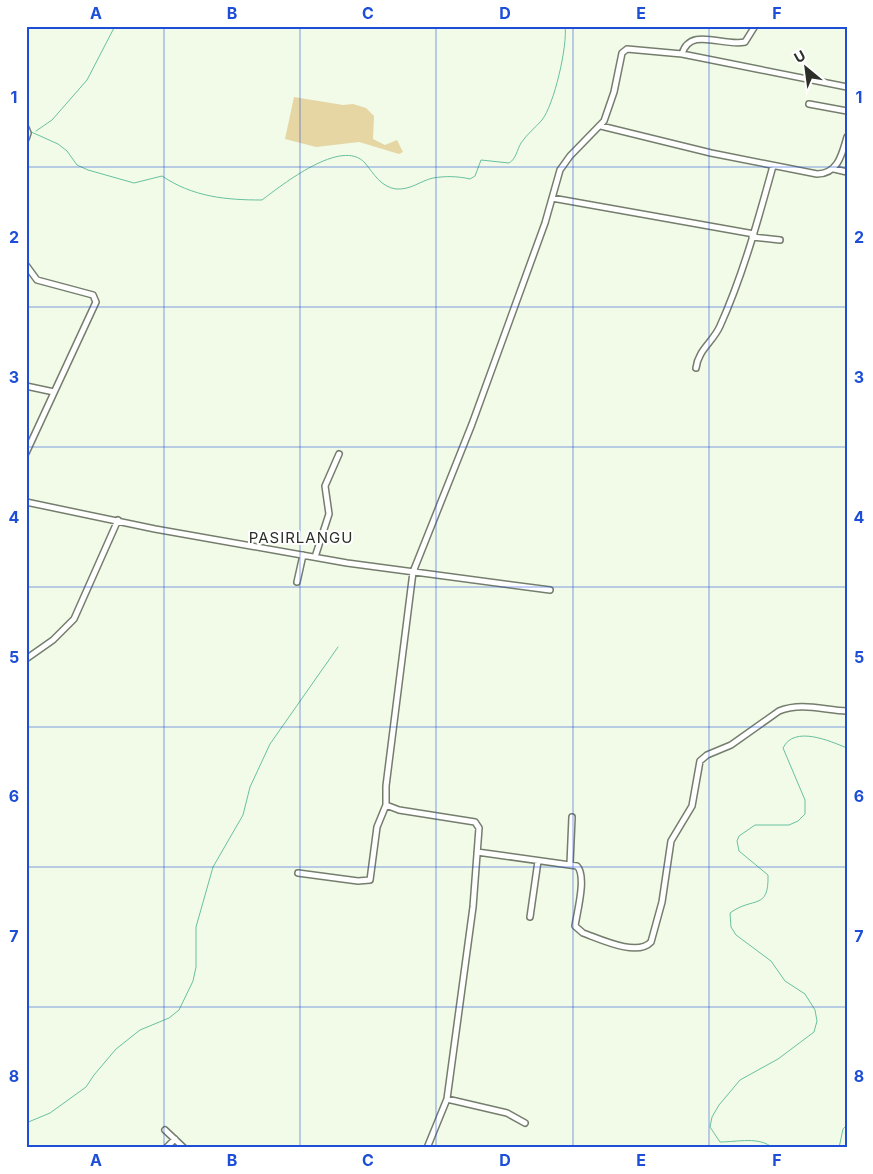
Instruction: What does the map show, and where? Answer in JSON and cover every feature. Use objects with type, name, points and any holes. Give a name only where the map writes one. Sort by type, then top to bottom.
[{"type":"street","points":[[682,54],[686,44],[693,39],[745,42],[755,26]]},
{"type":"street","points":[[298,873],[358,881],[370,880],[377,827],[386,805],[386,786],[413,572],[472,424],[545,223],[563,165],[601,126],[614,92],[623,51],[627,49],[642,49],[682,54],[847,87]]},
{"type":"street","points":[[809,104],[847,111]]},
{"type":"street","points":[[601,126],[773,166],[817,174],[827,174],[834,170],[847,172]]},
{"type":"street","points":[[26,128],[26,140]]},
{"type":"street","points":[[834,170],[847,137]]},
{"type":"street","points":[[696,368],[697,360],[703,348],[719,328],[753,236],[773,166]]},
{"type":"street","points":[[552,198],[780,240]]},
{"type":"street","points":[[26,265],[37,280],[93,295],[96,298],[88,320],[26,452]]},
{"type":"street","points":[[26,386],[54,392]]},
{"type":"street","points":[[315,557],[329,514],[325,486],[339,454]]},
{"type":"street","points":[[26,502],[303,555],[550,590]]},
{"type":"street","points":[[26,658],[54,640],[74,618],[118,520]]},
{"type":"street","points":[[297,582],[303,555]]},
{"type":"street","points":[[477,852],[577,866],[581,871],[581,887],[575,926],[577,929],[583,933],[634,949],[648,946],[651,942],[662,902],[671,841],[692,806],[700,761],[707,755],[731,745],[779,711],[796,706],[847,711]]},
{"type":"street","points":[[386,805],[399,810],[475,822],[479,828],[473,907],[447,1099],[427,1148]]},
{"type":"street","points":[[570,864],[572,817]]},
{"type":"street","points":[[530,917],[538,861]]},
{"type":"street","points":[[447,1099],[507,1114],[525,1123]]},
{"type":"street","points":[[164,1130],[184,1148]]},
{"type":"street","points":[[166,1148],[175,1139]]},
{"type":"shaded area","points":[[294,97],[343,105],[353,104],[366,108],[374,116],[373,139],[385,145],[397,140],[403,152],[399,154],[359,142],[316,147],[285,139]]},
{"type":"waterway","points":[[36,131],[52,120],[87,80],[115,26]]},
{"type":"waterway","points":[[29,131],[58,144],[67,151],[77,165],[88,170],[134,183],[162,176],[186,189],[223,198],[262,200],[312,166],[328,159],[342,156],[355,157],[365,163],[382,183],[396,189],[411,187],[428,179],[438,177],[470,179],[475,176],[481,160],[509,163],[515,157],[523,140],[547,112],[562,60],[565,26]]},
{"type":"waterway","points":[[26,1123],[50,1113],[86,1087],[116,1049],[140,1030],[169,1018],[179,1010],[193,981],[196,967],[196,927],[213,867],[243,815],[250,787],[270,744],[338,647]]},
{"type":"waterway","points":[[773,1148],[767,1144],[755,1141],[720,1142],[710,1127],[712,1117],[719,1105],[740,1080],[778,1059],[814,1032],[817,1021],[815,1010],[805,994],[785,981],[771,961],[736,935],[731,927],[730,913],[758,901],[766,894],[768,886],[768,875],[739,851],[737,841],[739,836],[755,825],[789,825],[798,821],[805,814],[805,800],[783,748],[788,741],[795,737],[813,737],[847,748]]},
{"type":"waterway","points":[[839,1148],[843,1129],[847,1125]]},
{"type":"district","name":"PASIRLANGU","points":[[301,537]]}]
